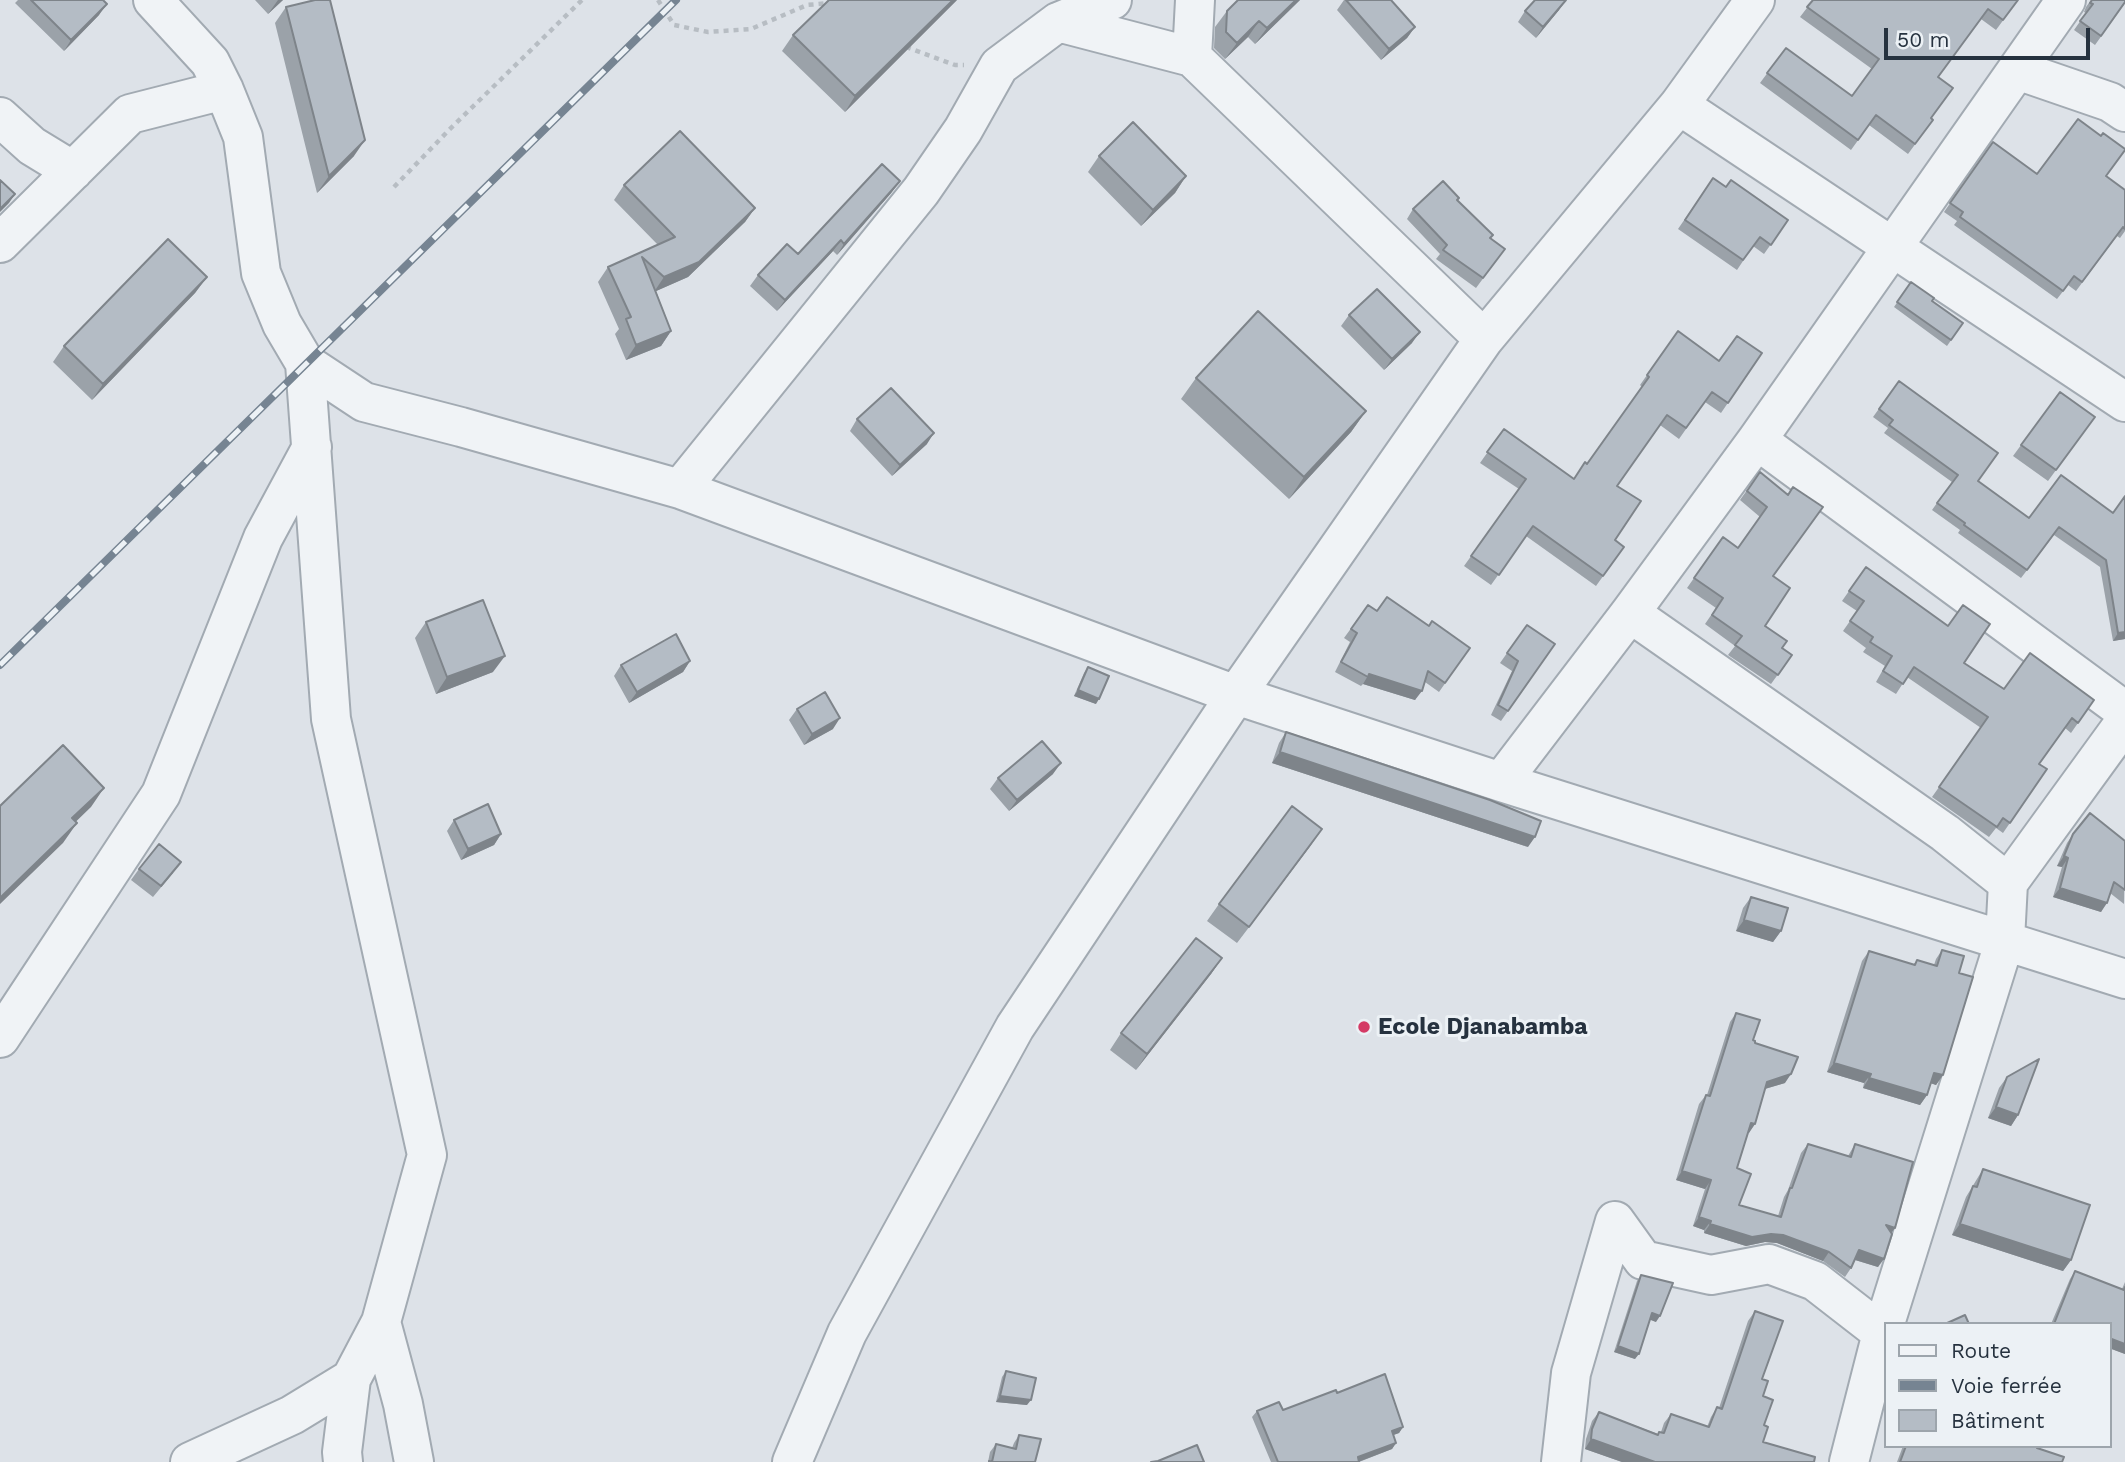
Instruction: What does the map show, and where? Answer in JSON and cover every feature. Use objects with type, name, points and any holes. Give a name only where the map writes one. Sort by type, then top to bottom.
[{"type":"street","points":[[153,0],[210,62],[224,90],[243,137],[261,273],[282,324],[305,363],[331,719],[427,1155],[381,1322],[351,1379],[343,1462]]},
{"type":"street","points":[[680,489],[921,191],[963,130],[999,66],[1058,22],[1112,0]]},
{"type":"street","points":[[1192,57],[1195,0]]},
{"type":"street","points":[[792,1462],[848,1333],[1015,1027],[1236,695],[1484,339],[1679,105],[1755,0]]},
{"type":"street","points":[[1500,782],[1630,613],[1757,440],[2067,0]]},
{"type":"street","points":[[1058,22],[1192,57],[1484,339]]},
{"type":"street","points":[[2017,70],[2110,102],[2125,112]]},
{"type":"street","points":[[0,243],[130,114],[224,90]]},
{"type":"street","points":[[1679,105],[2125,402]]},
{"type":"street","points":[[4,128],[72,171]]},
{"type":"street","points":[[305,363],[364,402],[680,489],[1236,695],[1500,782],[2125,979]]},
{"type":"street","points":[[1757,440],[2125,711]]},
{"type":"street","points":[[0,1038],[161,794],[263,538],[312,447]]},
{"type":"street","points":[[1630,613],[1945,833],[2008,883]]},
{"type":"street","points":[[1885,1322],[2005,940],[2008,883],[2125,722]]},
{"type":"street","points":[[1561,1462],[1571,1373],[1615,1221],[1643,1260],[1711,1275],[1769,1264],[1815,1280],[1882,1333]]},
{"type":"street","points":[[381,1322],[403,1404],[414,1462]]},
{"type":"street","points":[[1849,1462],[1884,1327]]},
{"type":"street","points":[[190,1462],[292,1415],[351,1379]]},
{"type":"path","points":[[394,187],[582,0]]},
{"type":"path","points":[[657,0],[674,24],[708,32],[751,29],[807,5],[837,2]]},
{"type":"path","points":[[894,43],[955,65],[999,66]]},
{"type":"building","points":[[31,0],[103,0],[107,4],[71,40]]},
{"type":"building","points":[[315,0],[330,0],[365,140],[329,176],[286,7]]},
{"type":"building","points":[[829,0],[953,0],[855,96],[793,35]]},
{"type":"building","points":[[1238,0],[1296,0],[1267,28],[1259,21],[1237,43],[1226,32],[1227,11]]},
{"type":"building","points":[[1346,0],[1391,0],[1415,27],[1389,49]]},
{"type":"building","points":[[1535,0],[1566,0],[1543,27],[1525,11]]},
{"type":"building","points":[[1813,0],[2018,0],[2003,20],[1988,9],[1938,77],[1953,88],[1915,144],[1876,115],[1858,140],[1767,73],[1786,48],[1852,96],[1879,59],[1807,7]]},
{"type":"building","points":[[2092,0],[2125,0],[2101,36],[2080,21],[2093,4],[2090,3]]},
{"type":"building","points":[[2078,119],[2125,149],[2106,176],[2125,190],[2125,229],[2123,227],[2082,282],[2074,276],[2063,291],[1960,217],[1963,212],[1950,203],[1993,142],[2037,174]]},
{"type":"building","points":[[1133,122],[1186,176],[1153,210],[1099,156]]},
{"type":"building","points":[[680,131],[755,208],[699,262],[664,277],[642,257],[671,331],[636,345],[626,319],[631,317],[608,267],[675,237],[624,185]]},
{"type":"building","points":[[882,164],[900,181],[844,244],[841,240],[785,300],[758,275],[787,244],[798,254]]},
{"type":"building","points":[[1713,178],[1726,187],[1731,180],[1788,220],[1771,245],[1760,237],[1743,260],[1685,220]]},
{"type":"building","points":[[0,180],[15,194],[0,209]]},
{"type":"building","points":[[1443,181],[1459,198],[1457,200],[1493,235],[1490,238],[1505,249],[1483,278],[1443,250],[1447,245],[1413,209]]},
{"type":"building","points":[[168,239],[207,277],[103,384],[64,346]]},
{"type":"building","points":[[1911,282],[1963,323],[1951,340],[1897,302]]},
{"type":"building","points":[[1377,289],[1420,332],[1392,359],[1349,315]]},
{"type":"building","points":[[1258,311],[1366,411],[1304,477],[1196,378]]},
{"type":"building","points":[[1678,331],[1719,361],[1737,336],[1762,353],[1728,403],[1712,392],[1686,428],[1667,415],[1617,486],[1641,501],[1615,540],[1624,547],[1603,576],[1533,526],[1499,575],[1471,556],[1526,479],[1487,452],[1504,429],[1574,479],[1649,377],[1647,375]]},
{"type":"building","points":[[1899,381],[1998,453],[1978,481],[2029,518],[2061,475],[2113,513],[2125,496],[2125,632],[2118,633],[2106,560],[2059,527],[2027,570],[1937,503],[1958,475],[1889,425],[1893,420],[1879,409]]},
{"type":"building","points":[[891,388],[934,433],[900,465],[857,419]]},
{"type":"building","points":[[2060,392],[2095,417],[2056,470],[2021,445]]},
{"type":"building","points":[[1760,472],[1788,495],[1793,487],[1823,507],[1773,576],[1790,588],[1765,626],[1787,641],[1782,648],[1792,655],[1778,675],[1735,645],[1742,636],[1712,615],[1723,598],[1694,578],[1723,537],[1738,548],[1767,507],[1747,491]]},
{"type":"building","points":[[1866,567],[1948,626],[1963,605],[1990,624],[1964,663],[2004,689],[2030,653],[2094,700],[2078,723],[2072,718],[2039,764],[2047,769],[2010,823],[2003,818],[1997,827],[1939,787],[1988,717],[1914,667],[1903,684],[1883,671],[1892,656],[1870,642],[1873,637],[1850,621],[1864,601],[1849,591]]},
{"type":"building","points":[[1387,597],[1429,626],[1432,621],[1470,648],[1445,683],[1428,671],[1422,691],[1369,674],[1368,677],[1341,662],[1357,633],[1351,629],[1368,605],[1377,611]]},
{"type":"building","points":[[483,600],[505,656],[447,677],[426,622]]},
{"type":"building","points":[[1527,625],[1555,644],[1508,711],[1498,705],[1518,661],[1507,653]]},
{"type":"building","points":[[676,634],[690,661],[637,692],[621,665]]},
{"type":"building","points":[[1088,667],[1109,676],[1099,699],[1078,690]]},
{"type":"building","points":[[825,692],[840,718],[812,734],[797,709]]},
{"type":"building","points":[[1286,732],[1490,800],[1541,821],[1535,837],[1280,752]]},
{"type":"building","points":[[1042,741],[1061,763],[1017,800],[998,778]]},
{"type":"building","points":[[63,745],[104,788],[72,818],[77,823],[0,898],[0,806]]},
{"type":"building","points":[[488,804],[501,834],[468,849],[454,820]]},
{"type":"building","points":[[1292,806],[1322,829],[1249,927],[1219,904]]},
{"type":"building","points":[[2090,813],[2125,841],[2125,890],[2114,882],[2107,903],[2060,888],[2068,858],[2064,856],[2073,834]]},
{"type":"building","points":[[159,844],[181,862],[161,886],[139,869]]},
{"type":"building","points":[[1751,897],[1788,908],[1781,931],[1744,920]]},
{"type":"building","points":[[1196,938],[1222,958],[1147,1054],[1121,1033]]},
{"type":"building","points":[[1942,950],[1964,956],[1959,973],[1973,977],[1943,1075],[1934,1073],[1927,1095],[1869,1078],[1871,1074],[1834,1063],[1869,951],[1915,965],[1917,960],[1937,966]]},
{"type":"building","points":[[1736,1013],[1760,1020],[1753,1040],[1755,1043],[1798,1057],[1791,1074],[1767,1082],[1755,1124],[1751,1123],[1737,1168],[1751,1174],[1739,1205],[1781,1217],[1808,1144],[1851,1157],[1855,1144],[1913,1162],[1895,1228],[1886,1225],[1892,1234],[1884,1259],[1859,1250],[1851,1268],[1829,1252],[1783,1235],[1752,1237],[1710,1224],[1711,1221],[1699,1217],[1711,1180],[1682,1171],[1706,1095],[1710,1096]]},
{"type":"building","points":[[2039,1059],[2018,1115],[1996,1107],[2007,1077]]},
{"type":"building","points":[[1983,1169],[2090,1205],[2071,1260],[1960,1224],[1973,1186],[1977,1187]]},
{"type":"building","points":[[2075,1271],[2124,1290],[2125,1287],[2125,1344],[2111,1339],[2111,1322],[2055,1322]]},
{"type":"building","points":[[1641,1275],[1673,1283],[1660,1316],[1652,1313],[1639,1354],[1618,1346]]},
{"type":"building","points":[[1755,1311],[1783,1321],[1762,1379],[1768,1381],[1763,1396],[1773,1400],[1764,1425],[1768,1427],[1763,1442],[1815,1457],[1814,1462],[1655,1462],[1591,1439],[1599,1412],[1658,1435],[1659,1432],[1664,1433],[1671,1414],[1709,1427],[1717,1407],[1722,1409]]},
{"type":"building","points":[[1965,1315],[1968,1322],[1949,1322]]},
{"type":"building","points":[[1006,1371],[1036,1378],[1031,1400],[1000,1396]]},
{"type":"building","points":[[1385,1374],[1403,1427],[1392,1431],[1396,1443],[1358,1457],[1359,1462],[1278,1462],[1257,1411],[1279,1402],[1283,1410]]},
{"type":"building","points":[[1019,1435],[1041,1439],[1035,1462],[992,1462],[996,1444],[1016,1449]]},
{"type":"building","points":[[1197,1445],[1204,1462],[1151,1462],[1158,1461]]},
{"type":"building","points":[[1905,1448],[2037,1448],[2064,1457],[2062,1462],[1900,1462]]},
{"type":"railway","points":[[0,665],[676,0]]},
{"type":"place","name":"Ecole Djanabamba","points":[[1364,1027]]}]
